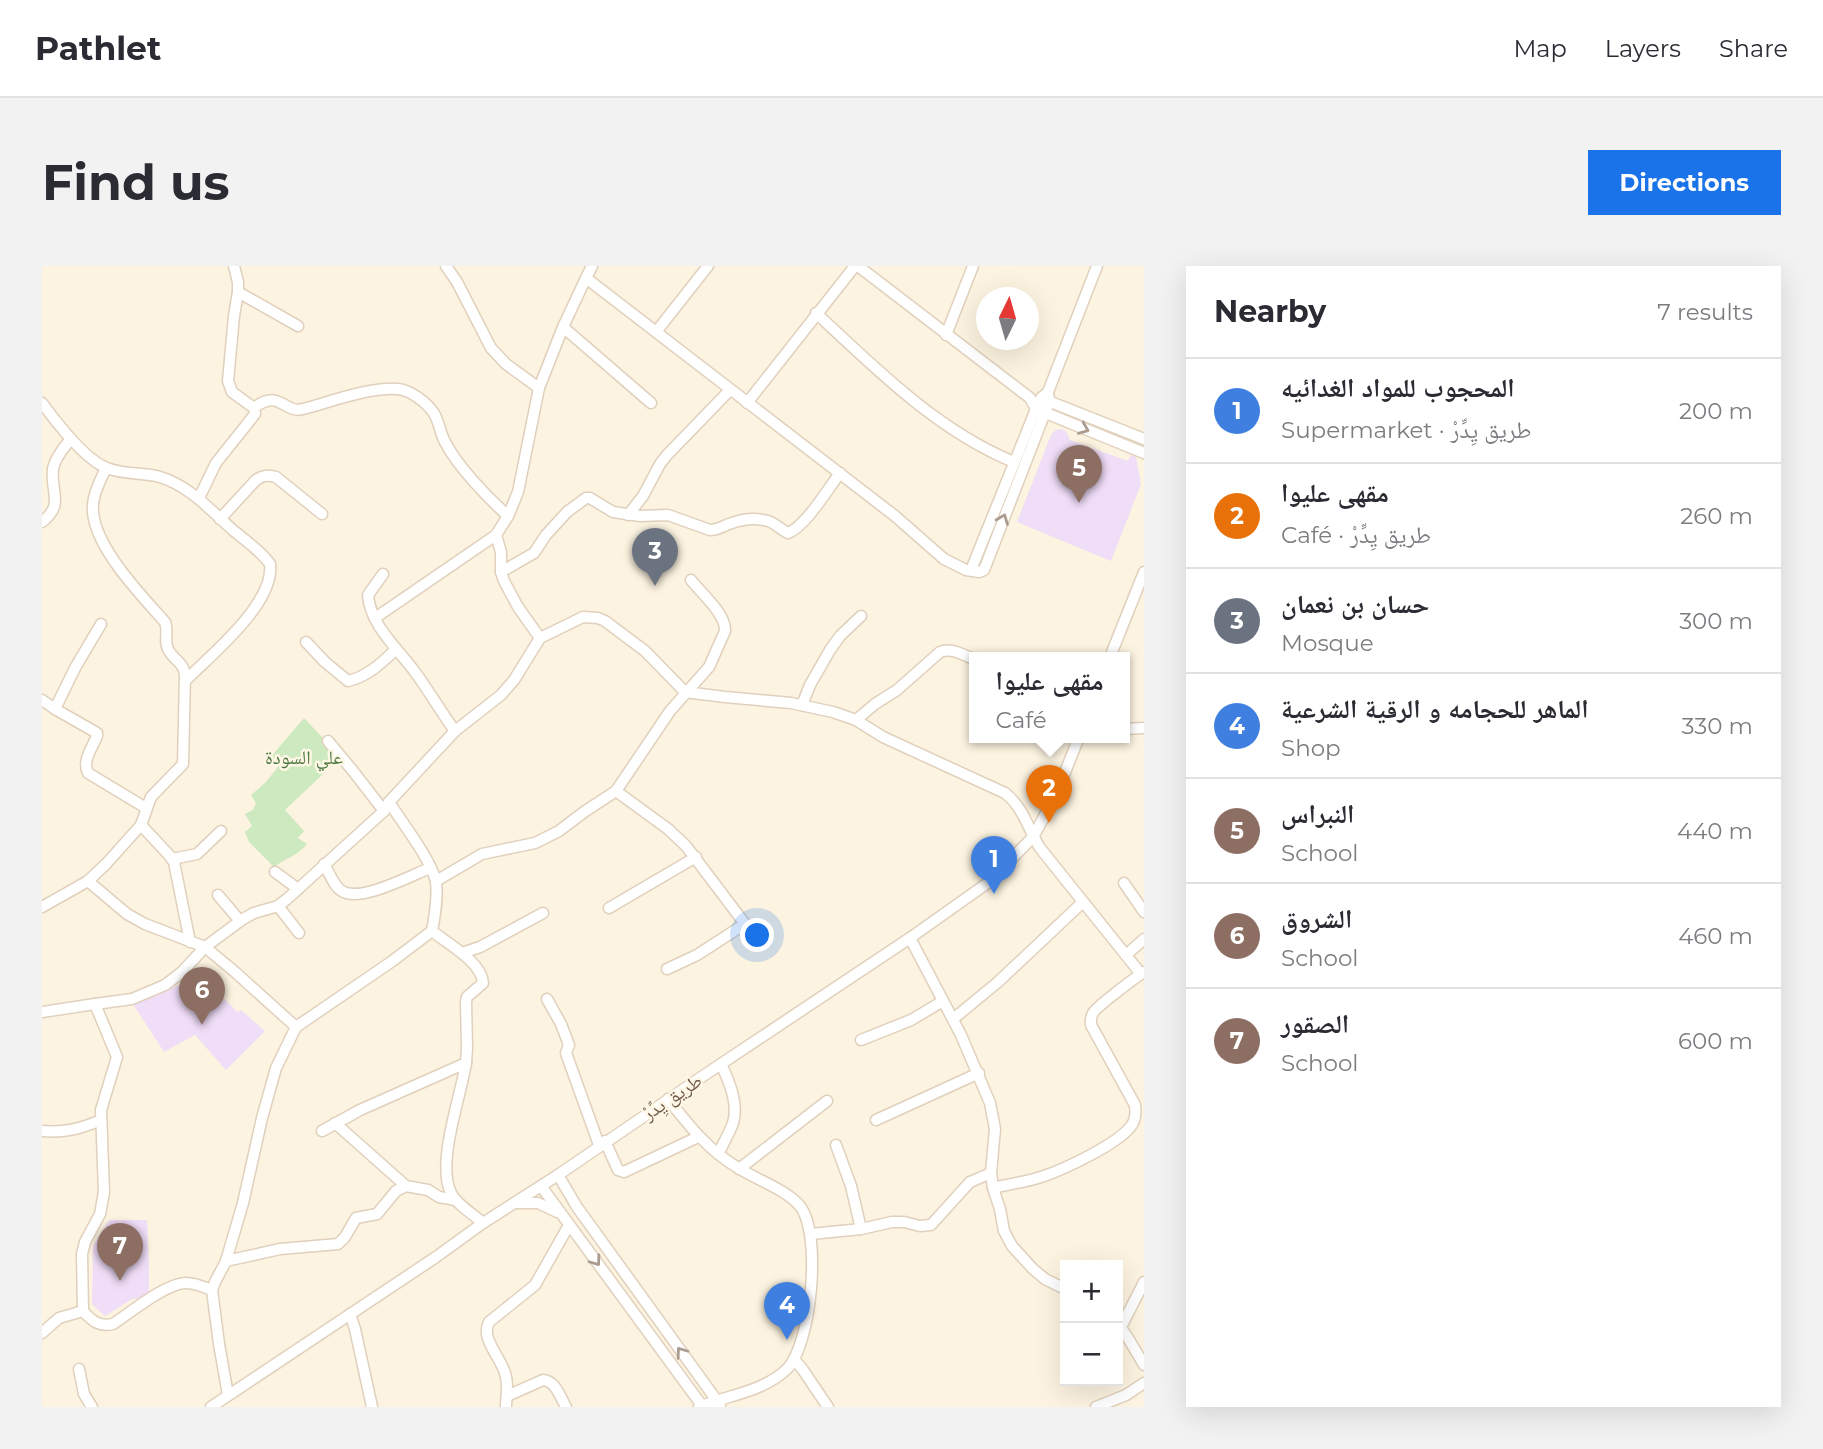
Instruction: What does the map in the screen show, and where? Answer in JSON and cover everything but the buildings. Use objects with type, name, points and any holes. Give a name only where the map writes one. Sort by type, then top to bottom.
[{"type":"street","points":[[199,498],[211,470],[255,414],[254,408],[232,391],[228,381],[238,292],[234,266]]},
{"type":"street","points":[[446,266],[491,348],[539,388]]},
{"type":"street","points":[[375,618],[496,535],[508,516],[518,492],[539,388],[563,327],[592,266]]},
{"type":"street","points":[[656,332],[708,266]]},
{"type":"street","points":[[747,403],[856,266],[946,335],[1042,402],[1144,453]]},
{"type":"street","points":[[946,335],[973,266]]},
{"type":"street","points":[[586,278],[895,516],[944,559],[962,568],[979,572],[984,570],[1042,402],[1097,266]]},
{"type":"street","points":[[238,292],[298,326]]},
{"type":"street","points":[[816,313],[905,394],[971,442],[1014,462]]},
{"type":"street","points":[[563,327],[651,404]]},
{"type":"street","points":[[254,408],[261,402],[273,400],[301,410],[369,392],[399,389],[420,398],[435,413],[444,441],[455,458],[508,516]]},
{"type":"street","points":[[628,515],[643,496],[667,455],[730,390]]},
{"type":"street","points":[[1042,402],[1144,439]]},
{"type":"street","points":[[971,570],[1014,462],[1042,402]]},
{"type":"street","points":[[42,403],[87,455],[106,468],[163,477],[177,483],[199,498],[268,560],[270,578],[253,610],[186,680]]},
{"type":"street","points":[[42,522],[49,517],[56,502],[54,465],[71,439]]},
{"type":"street","points":[[42,907],[88,881],[106,864],[141,825],[151,797],[183,764],[186,680],[184,666],[168,650],[168,629],[165,622],[133,586],[110,554],[94,520],[93,502],[106,468]]},
{"type":"street","points":[[501,572],[534,553],[567,512],[586,498],[613,512],[628,515],[668,515],[710,530],[732,523],[756,520],[769,521],[788,533],[801,524],[839,473]]},
{"type":"street","points":[[220,519],[256,480],[268,475],[276,477],[322,514]]},
{"type":"street","points":[[496,535],[504,581],[540,638]]},
{"type":"street","points":[[1112,652],[1144,572]]},
{"type":"street","points":[[383,574],[368,595],[375,618],[454,731]]},
{"type":"street","points":[[436,881],[482,854],[547,838],[616,791],[653,734],[685,692],[709,667],[725,631],[721,616],[691,580]]},
{"type":"street","points":[[802,705],[830,650],[861,616]]},
{"type":"street","points":[[42,1012],[132,999],[164,985],[182,972],[205,947],[240,921],[254,913],[278,906],[386,806],[454,731],[501,695],[514,680],[540,638],[583,617],[598,618],[645,651],[685,692],[802,705],[833,712],[856,720],[883,737],[1005,793],[1022,812],[1033,837],[1142,973],[1098,1007],[1091,1020],[1091,1025],[1135,1105],[1133,1124],[1111,1142],[1060,1170],[993,1188]]},
{"type":"street","points":[[55,709],[101,624]]},
{"type":"street","points":[[306,642],[348,681],[376,667],[396,649]]},
{"type":"street","points":[[856,720],[897,690],[940,652],[946,649],[969,657]]},
{"type":"street","points":[[42,701],[97,733],[86,760],[88,773],[146,808]]},
{"type":"street","points":[[225,1400],[212,1290],[226,1261],[243,1203],[276,1068],[296,1027],[432,931],[436,881],[420,849],[328,741]]},
{"type":"street","name":"طريق يِدِّرْ","points":[[211,1407],[910,938],[989,882],[1033,837],[1056,795],[1077,743]]},
{"type":"street","points":[[616,791],[668,829],[696,857],[755,934]]},
{"type":"street","points":[[141,825],[173,859],[190,942]]},
{"type":"street","points":[[173,859],[197,855],[221,831]]},
{"type":"street","points":[[610,908],[696,857]]},
{"type":"street","points":[[324,864],[340,890],[349,894],[368,892],[430,868]]},
{"type":"street","points":[[275,872],[298,889]]},
{"type":"street","points":[[88,881],[127,914],[160,932],[205,947],[296,1027]]},
{"type":"street","points":[[1124,883],[1144,912]]},
{"type":"street","points":[[218,895],[240,921]]},
{"type":"street","points":[[953,1019],[998,982],[1083,902]]},
{"type":"street","points":[[278,906],[299,933]]},
{"type":"street","points":[[462,953],[480,947],[543,913]]},
{"type":"street","points":[[667,969],[697,955],[745,924]]},
{"type":"street","points":[[432,931],[473,963],[483,978],[483,983],[467,997],[466,1063],[446,1160],[451,1195],[483,1223]]},
{"type":"street","points":[[910,938],[953,1019],[990,1103],[995,1137],[991,1173],[1004,1231],[1012,1246],[1039,1274],[1060,1286]]},
{"type":"street","points":[[1126,955],[1144,939]]},
{"type":"street","points":[[547,999],[561,1024],[569,1045],[566,1053],[602,1143],[618,1170],[624,1172],[698,1137]]},
{"type":"street","points":[[861,1040],[911,1020],[943,1001]]},
{"type":"street","points":[[95,1004],[117,1057],[102,1102],[104,1192],[100,1214],[85,1242],[82,1254],[83,1311],[93,1322],[107,1325],[113,1324],[172,1286],[187,1283],[212,1290]]},
{"type":"street","points":[[322,1131],[466,1063]]},
{"type":"street","points":[[718,1154],[734,1114],[730,1083],[721,1064]]},
{"type":"street","points":[[876,1120],[979,1073]]},
{"type":"street","points":[[541,1186],[701,1407],[719,1404],[777,1376],[794,1359],[809,1303],[812,1244],[808,1219],[797,1203],[785,1194],[739,1169],[698,1137],[668,1099]]},
{"type":"street","points":[[739,1169],[827,1101]]},
{"type":"street","points":[[42,1132],[69,1132],[101,1120]]},
{"type":"street","points":[[335,1123],[406,1186],[456,1200]]},
{"type":"street","points":[[836,1145],[851,1186],[861,1229]]},
{"type":"street","points":[[575,1163],[571,1187],[577,1207]]},
{"type":"street","points":[[811,1234],[861,1229],[892,1222],[931,1225],[970,1182],[991,1173]]},
{"type":"street","points":[[558,1175],[577,1207],[719,1404]]},
{"type":"street","points":[[226,1261],[279,1249],[338,1244],[356,1218],[377,1214],[396,1191],[406,1186]]},
{"type":"street","points":[[513,1204],[538,1203],[566,1220]]},
{"type":"street","points":[[566,1220],[535,1285],[486,1326],[486,1332],[506,1376],[507,1401],[547,1380],[553,1383],[566,1407]]},
{"type":"street","points":[[1120,1323],[1144,1282]]},
{"type":"street","points":[[42,1333],[59,1318],[83,1311]]},
{"type":"street","points":[[350,1314],[372,1407]]},
{"type":"street","points":[[1123,1332],[1144,1366]]},
{"type":"street","points":[[794,1359],[828,1407]]},
{"type":"street","points":[[79,1369],[84,1394],[92,1407]]},
{"type":"street","points":[[1096,1407],[1126,1395],[1144,1383]]},
{"type":"shaded area","points":[[1061,429],[1066,431],[1070,440],[1128,461],[1131,455],[1136,457],[1141,484],[1111,561],[1017,522],[1051,435]]},
{"type":"shaded area","points":[[195,972],[238,1012],[241,1010],[265,1031],[226,1070],[195,1035],[164,1052],[133,1004],[184,983]]},
{"type":"shaded area","points":[[109,1220],[147,1220],[149,1298],[132,1299],[105,1316],[92,1304],[93,1246]]},
{"type":"green space","name":"علي السودة","points":[[304,718],[341,757],[285,810],[304,831],[298,838],[307,844],[274,867],[249,842],[245,832],[252,826],[245,814],[253,810],[256,803],[251,795],[278,767],[269,759]]},
{"type":"place","name":"النبراس","points":[[1079,503]]},
{"type":"place","name":"حسان بن نعمان","points":[[655,586]]},
{"type":"place","name":"مقهى عليوا","points":[[1049,823]]},
{"type":"place","name":"المحجوب للمواد الغدائيه","points":[[994,894]]},
{"type":"place","name":"الشروق","points":[[202,1025]]},
{"type":"place","name":"الصقور","points":[[120,1281]]},
{"type":"place","name":"الماهر للحجامه و الرقية الشرعية","points":[[787,1340]]}]
